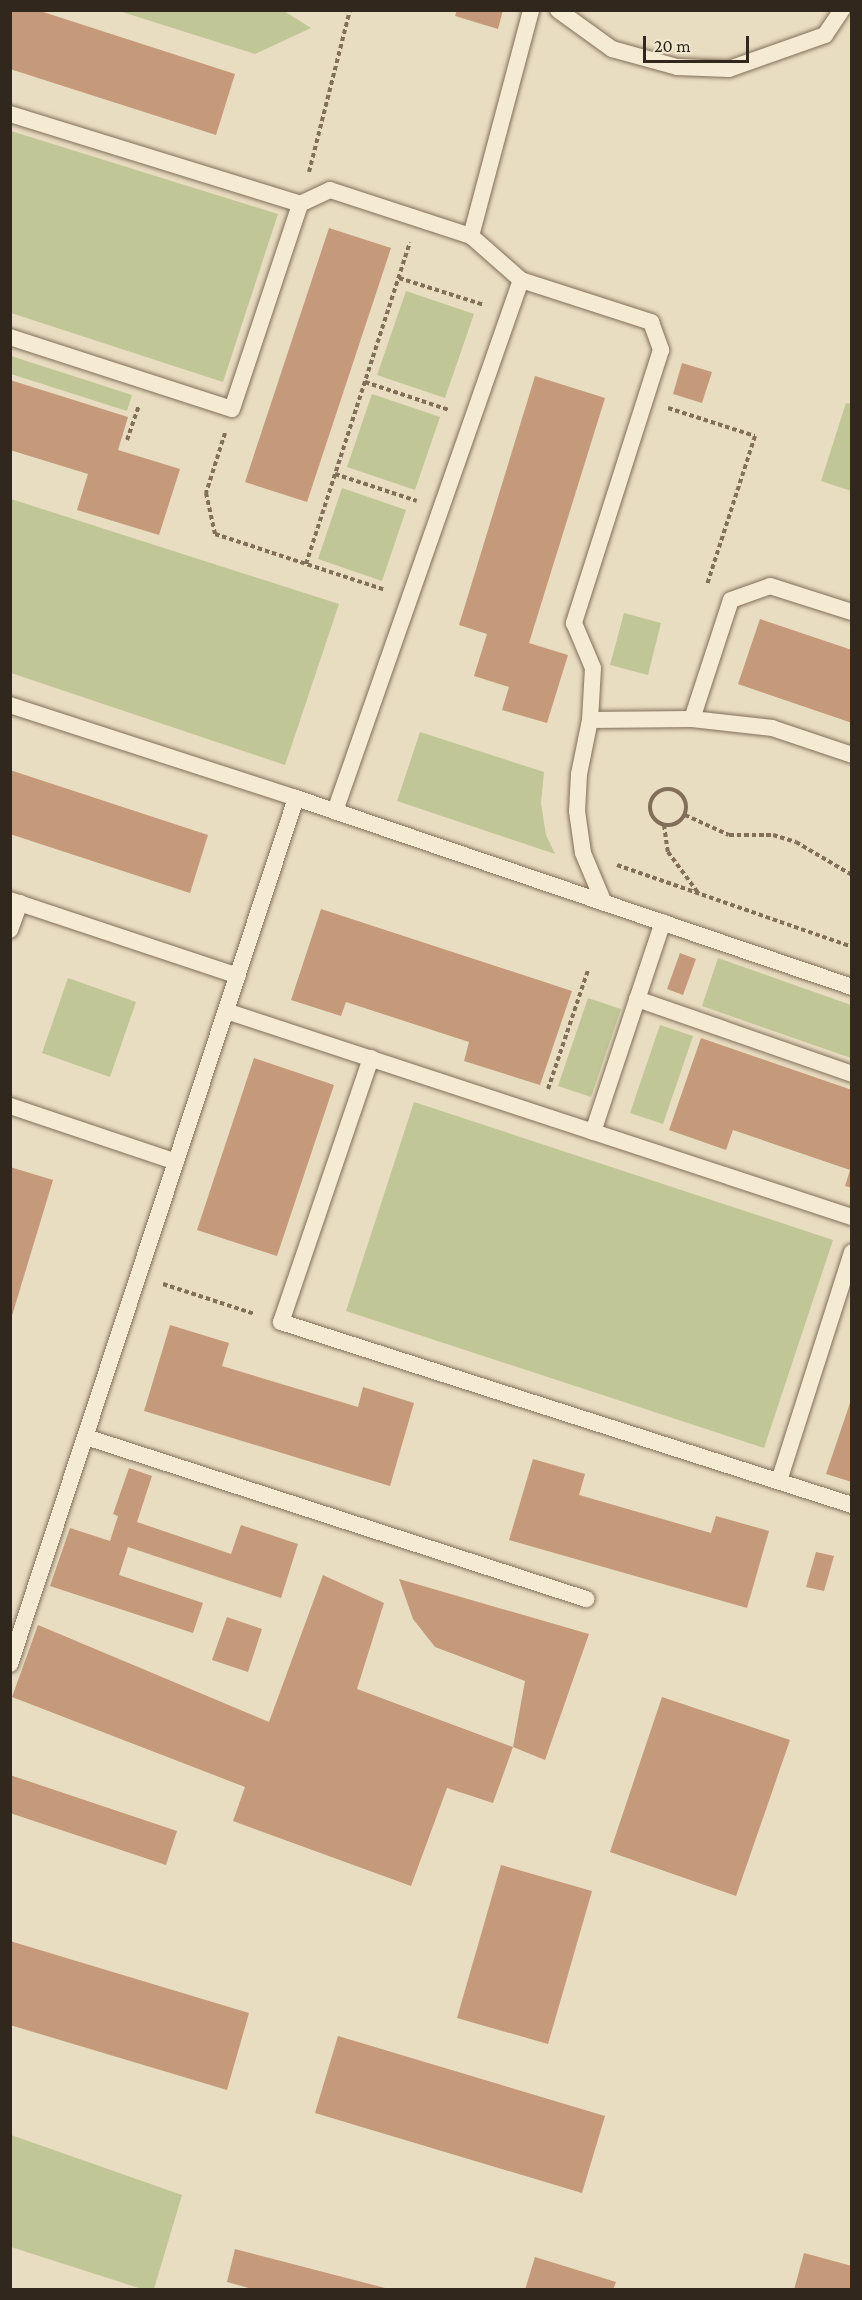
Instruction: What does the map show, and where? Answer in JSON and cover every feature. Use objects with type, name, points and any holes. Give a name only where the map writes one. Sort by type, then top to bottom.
[{"type":"lane","points":[[471,236],[531,10]]},
{"type":"lane","points":[[558,10],[612,49],[677,68],[729,69],[825,35],[842,10]]},
{"type":"lane","points":[[10,114],[300,204],[330,190],[471,236],[521,280],[651,322],[661,350],[574,622],[593,668],[590,720],[579,774],[577,811],[583,852],[604,903]]},
{"type":"lane","points":[[10,337],[232,410],[300,204]]},
{"type":"lane","points":[[335,811],[521,280]]},
{"type":"lane","points":[[692,719],[730,600],[770,586],[852,612]]},
{"type":"lane","points":[[10,705],[335,811],[852,987]]},
{"type":"lane","points":[[590,720],[692,719],[771,728],[852,755]]},
{"type":"lane","points":[[10,1664],[296,798]]},
{"type":"lane","points":[[10,930],[15,901],[238,976]]},
{"type":"lane","points":[[593,1132],[663,922]]},
{"type":"lane","points":[[637,999],[852,1074]]},
{"type":"lane","points":[[226,1011],[852,1217]]},
{"type":"lane","points":[[371,1058],[281,1322],[852,1505]]},
{"type":"lane","points":[[10,1106],[176,1162]]},
{"type":"lane","points":[[779,1481],[852,1252]]},
{"type":"lane","points":[[86,1437],[586,1599]]},
{"type":"path","points":[[300,204],[350,10]]},
{"type":"path","points":[[306,564],[418,219]]},
{"type":"path","points":[[399,278],[488,307]]},
{"type":"path","points":[[127,440],[147,382]]},
{"type":"path","points":[[365,382],[451,411]]},
{"type":"path","points":[[645,401],[755,436],[704,595]]},
{"type":"path","points":[[232,410],[206,493],[215,534],[411,599]]},
{"type":"path","points":[[335,474],[420,502]]},
{"type":"path","points":[[664,825],[676,824],[684,815],[686,803],[680,793],[669,788],[658,791],[650,801],[650,813],[664,825],[668,852],[699,894]]},
{"type":"path","points":[[684,815],[707,828],[729,835],[773,835],[796,842],[852,875]]},
{"type":"path","points":[[583,852],[852,947]]},
{"type":"path","points":[[540,1114],[588,970]]},
{"type":"path","points":[[139,1276],[281,1322]]},
{"type":"green space","points":[[119,11],[284,11],[311,28],[255,54]]},
{"type":"green space","points":[[11,131],[278,214],[223,382],[11,313]]},
{"type":"green space","points":[[406,291],[474,314],[445,398],[377,375]]},
{"type":"green space","points":[[11,356],[132,395],[127,411],[11,374]]},
{"type":"green space","points":[[372,394],[440,417],[415,490],[347,467]]},
{"type":"green space","points":[[846,403],[851,404],[851,491],[821,481]]},
{"type":"green space","points":[[342,488],[406,510],[382,581],[318,559]]},
{"type":"green space","points":[[11,499],[339,604],[285,765],[11,673]]},
{"type":"green space","points":[[624,613],[661,623],[648,675],[610,665]]},
{"type":"green space","points":[[420,732],[544,772],[541,803],[546,835],[555,854],[397,801]]},
{"type":"green space","points":[[718,958],[851,1005],[851,1058],[702,1006]]},
{"type":"green space","points":[[68,978],[136,1002],[110,1077],[42,1053]]},
{"type":"green space","points":[[588,998],[621,1009],[591,1097],[558,1086]]},
{"type":"green space","points":[[660,1025],[693,1036],[663,1124],[630,1113]]},
{"type":"green space","points":[[414,1102],[833,1240],[764,1448],[346,1311]]},
{"type":"green space","points":[[11,2135],[182,2195],[154,2289],[142,2289],[11,2247]]},
{"type":"building","points":[[10,10],[37,10],[235,74],[216,135],[10,69]]},
{"type":"building","points":[[457,10],[503,10],[498,29],[455,16]]},
{"type":"building","points":[[329,228],[391,248],[307,502],[245,482]]},
{"type":"building","points":[[682,363],[712,372],[702,403],[673,394]]},
{"type":"building","points":[[535,376],[605,398],[529,643],[568,655],[547,723],[502,710],[509,687],[474,676],[487,634],[459,625]]},
{"type":"building","points":[[10,380],[128,417],[118,450],[180,469],[159,535],[77,510],[88,474],[10,450]]},
{"type":"building","points":[[760,619],[852,650],[852,723],[738,684]]},
{"type":"building","points":[[10,770],[208,835],[190,893],[10,834]]},
{"type":"building","points":[[321,909],[572,991],[540,1085],[464,1061],[469,1042],[346,1002],[341,1016],[291,1000]]},
{"type":"building","points":[[680,953],[696,959],[683,995],[667,989]]},
{"type":"building","points":[[701,1038],[852,1090],[852,1188],[845,1186],[850,1170],[733,1130],[726,1150],[669,1130]]},
{"type":"building","points":[[254,1058],[334,1085],[277,1256],[197,1230]]},
{"type":"building","points":[[10,1167],[53,1180],[11,1319],[10,1319]]},
{"type":"building","points":[[170,1325],[229,1343],[222,1366],[358,1407],[363,1387],[414,1403],[390,1486],[144,1411]]},
{"type":"building","points":[[852,1400],[852,1482],[826,1474]]},
{"type":"building","points":[[533,1459],[585,1474],[579,1495],[711,1533],[716,1516],[769,1531],[747,1608],[509,1540]]},
{"type":"building","points":[[129,1468],[152,1476],[137,1522],[231,1554],[241,1525],[298,1544],[281,1598],[128,1547],[119,1575],[203,1603],[193,1633],[50,1586],[70,1528],[110,1541],[118,1516],[113,1514]]},
{"type":"building","points":[[816,1552],[834,1556],[824,1591],[806,1587]]},
{"type":"building","points":[[323,1575],[384,1603],[357,1689],[513,1747],[493,1803],[447,1788],[411,1886],[233,1821],[245,1787],[12,1697],[38,1625],[269,1722]]},
{"type":"building","points":[[399,1579],[589,1634],[545,1760],[513,1747],[525,1681],[435,1647],[413,1619]]},
{"type":"building","points":[[227,1617],[262,1629],[248,1672],[212,1660]]},
{"type":"building","points":[[662,1697],[790,1740],[736,1896],[610,1852]]},
{"type":"building","points":[[10,1775],[177,1831],[166,1865],[10,1813]]},
{"type":"building","points":[[501,1865],[592,1891],[548,2044],[457,2018]]},
{"type":"building","points":[[10,1941],[249,2013],[227,2090],[10,2025]]},
{"type":"building","points":[[338,2036],[605,2116],[582,2193],[315,2113]]},
{"type":"building","points":[[235,2249],[389,2290],[256,2290],[227,2282]]},
{"type":"building","points":[[804,2253],[852,2266],[852,2290],[794,2290]]},
{"type":"building","points":[[535,2257],[616,2282],[613,2290],[525,2290]]}]
